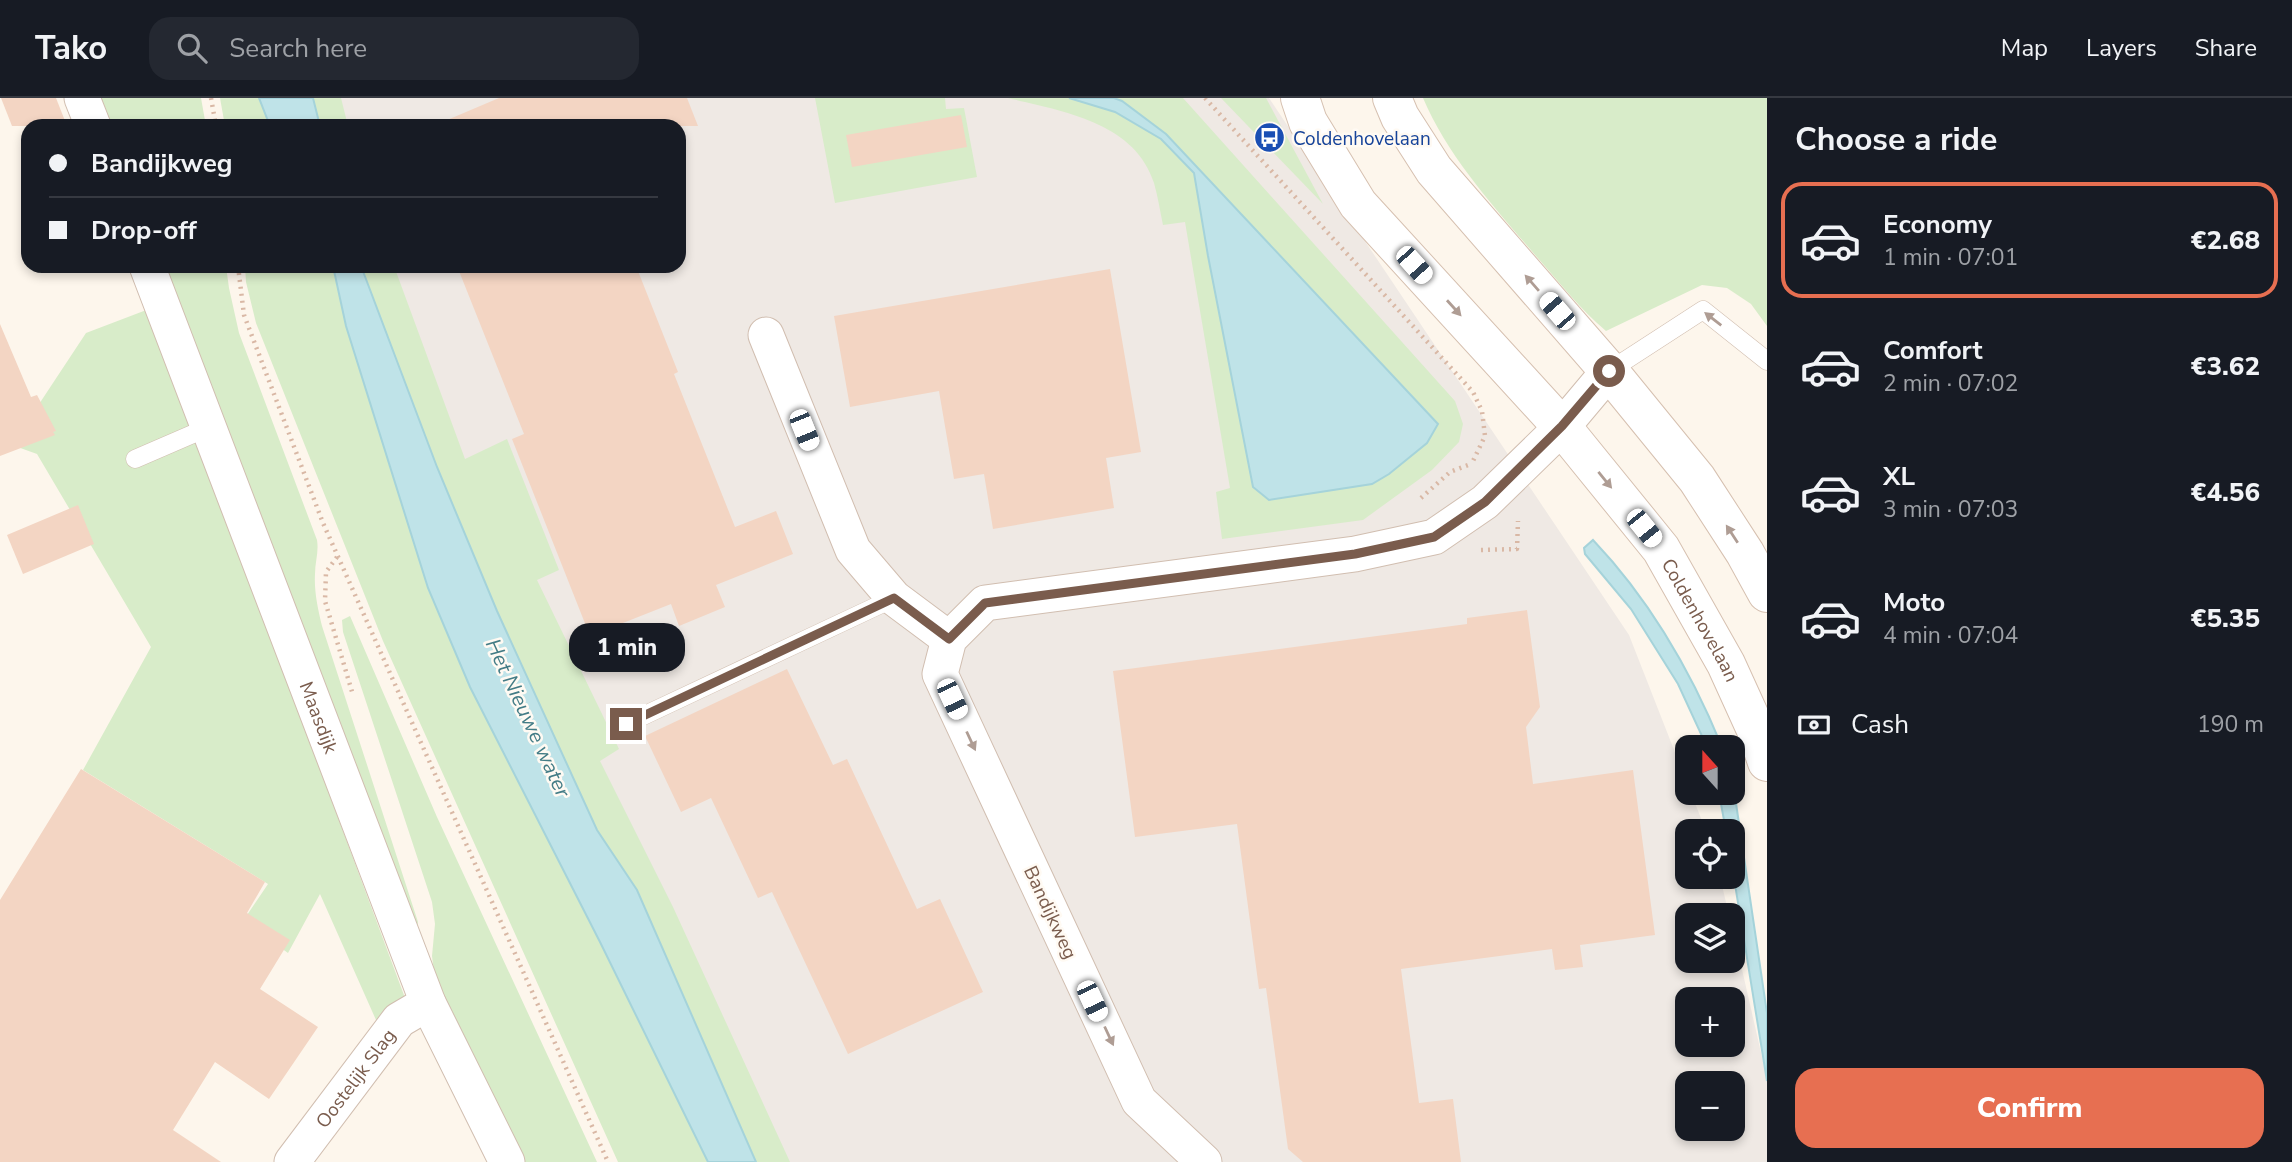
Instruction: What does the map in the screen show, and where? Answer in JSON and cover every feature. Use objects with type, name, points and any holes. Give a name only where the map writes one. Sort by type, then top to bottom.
[{"type":"main road","name":"Coldenhovelaan","points":[[1300,98],[1308,122],[1358,204],[1562,426],[1661,549],[1726,664],[1756,730],[1767,762]]},
{"type":"main road","points":[[1392,98],[1400,117],[1434,170],[1609,371],[1697,480],[1745,553],[1767,593]]},
{"type":"street","points":[[82,98],[90,119]]},
{"type":"street","name":"Maasdijk","points":[[150,273],[428,1003],[507,1162]]},
{"type":"street","points":[[766,335],[853,550],[894,598],[949,639],[985,603],[1355,554],[1434,537],[1485,502],[1562,426],[1609,371]]},
{"type":"street","name":"Bandijkweg","points":[[949,639],[940,674],[1139,1101],[1204,1162]]},
{"type":"street","name":"Oostelijk Slag","points":[[292,1162],[399,1020],[428,1003]]},
{"type":"lane","points":[[1609,371],[1703,310],[1767,361]]},
{"type":"lane","points":[[135,458],[209,427]]},
{"type":"lane","points":[[626,724],[894,598]]},
{"type":"path","points":[[211,98],[215,119]]},
{"type":"path","points":[[1205,98],[1473,392],[1482,411],[1485,436],[1471,463]]},
{"type":"path","points":[[239,273],[244,315],[337,557],[608,1162]]},
{"type":"shaded area","points":[[288,98],[1269,98],[1629,635],[1675,752],[1675,805],[1696,805],[1701,819],[1675,819],[1675,889],[1723,889],[1726,903],[1675,903],[1675,973],[1743,973],[1767,1079],[1767,1162],[729,1162],[347,273],[686,273],[686,119],[295,119]]},
{"type":"green space","points":[[98,98],[201,98],[205,119],[106,119]]},
{"type":"green space","points":[[220,98],[259,98],[267,119],[224,119]]},
{"type":"green space","points":[[313,98],[341,98],[346,119],[318,119]]},
{"type":"green space","points":[[815,98],[945,98],[946,109],[964,108],[977,177],[835,203]]},
{"type":"green space","points":[[1008,98],[1069,98],[1115,112],[1161,139],[1194,173],[1208,256],[1389,474],[1427,443],[1438,423],[1166,134],[1114,98],[1183,98],[1455,401],[1463,424],[1459,442],[1432,470],[1363,520],[1222,539],[1216,492],[1230,488],[1185,222],[1163,225],[1154,183],[1144,162],[1131,146],[1114,133],[1073,115]]},
{"type":"green space","points":[[1221,98],[1266,98],[1323,204]]},
{"type":"green space","points":[[1423,98],[1767,98],[1767,326],[1751,304],[1727,288],[1702,285],[1606,331],[1570,295],[1474,181],[1445,141]]},
{"type":"green space","points":[[166,273],[227,273],[239,333],[317,540],[315,587],[322,626],[418,922],[417,928]]},
{"type":"green space","points":[[245,273],[335,273],[346,326],[428,588],[708,1162],[618,1162],[383,641],[256,323]]},
{"type":"green space","points":[[364,273],[397,273],[465,459],[507,439],[559,570],[537,580],[619,749],[600,761],[673,907],[790,1162],[756,1162],[637,890],[597,830],[497,611],[437,467]]},
{"type":"green space","points":[[149,309],[408,1006],[376,1020],[320,894],[288,953],[243,921],[268,884],[83,770],[151,647],[37,454],[12,445],[86,333]]},
{"type":"green space","points":[[350,616],[437,817],[597,1162],[523,1162],[454,1025],[434,972],[432,956],[435,924],[432,902],[343,632],[342,620]]},
{"type":"water","points":[[259,98],[313,98],[318,119],[267,119]]},
{"type":"water","points":[[1069,98],[1114,98],[1166,134],[1438,424],[1427,443],[1389,474],[1372,484],[1269,500],[1253,487],[1194,173],[1161,139],[1115,112]]},
{"type":"water","name":"Het Nieuwe water","points":[[335,273],[364,273],[437,467],[497,611],[597,830],[637,890],[756,1162],[708,1162],[470,687],[428,588],[346,326]]},
{"type":"water","points":[[1593,540],[1651,612],[1683,664],[1717,735],[1701,735],[1678,684],[1631,609],[1585,554],[1584,548]]},
{"type":"water","points":[[1721,805],[1736,805],[1738,819],[1724,819]]},
{"type":"water","points":[[1745,864],[1767,1013],[1767,1081],[1745,946],[1745,903],[1738,903],[1736,889],[1745,889]]},
{"type":"building","points":[[1,98],[56,98],[64,119],[21,119],[21,126],[12,126]]},
{"type":"building","points":[[499,98],[687,98],[698,126],[686,126],[686,119],[450,119]]},
{"type":"building","points":[[961,115],[967,147],[852,167],[846,135]]},
{"type":"building","points":[[1110,269],[1141,452],[1106,458],[1114,508],[993,529],[984,474],[954,479],[939,391],[850,407],[834,316]]},
{"type":"building","points":[[460,273],[639,273],[678,372],[674,374],[735,527],[776,511],[793,554],[716,585],[725,607],[679,626],[671,604],[590,636],[512,439],[524,434]]},
{"type":"building","points":[[0,324],[31,397],[37,395],[56,431],[53,432],[55,435],[0,456]]},
{"type":"building","points":[[78,505],[94,544],[23,574],[7,535]]},
{"type":"building","points":[[1527,610],[1540,707],[1526,727],[1533,784],[1633,770],[1655,935],[1580,945],[1583,967],[1555,970],[1552,949],[1401,969],[1419,1103],[1453,1099],[1461,1162],[1303,1162],[1288,1149],[1266,988],[1259,989],[1237,824],[1135,837],[1113,671],[1467,624],[1467,618]]},
{"type":"building","points":[[787,669],[833,765],[847,759],[917,909],[940,899],[983,992],[848,1054],[772,892],[758,898],[711,798],[681,812],[645,736]]},
{"type":"building","points":[[81,769],[265,882],[247,913],[290,940],[260,989],[318,1027],[269,1099],[215,1062],[173,1130],[221,1162],[0,1162],[0,900]]},
{"type":"place","name":"Coldenhovelaan","points":[[1270,138]]},
{"type":"route","points":[[626,724],[894,598],[949,639],[985,603],[1355,554],[1434,537],[1485,502],[1562,426],[1609,371]]}]
